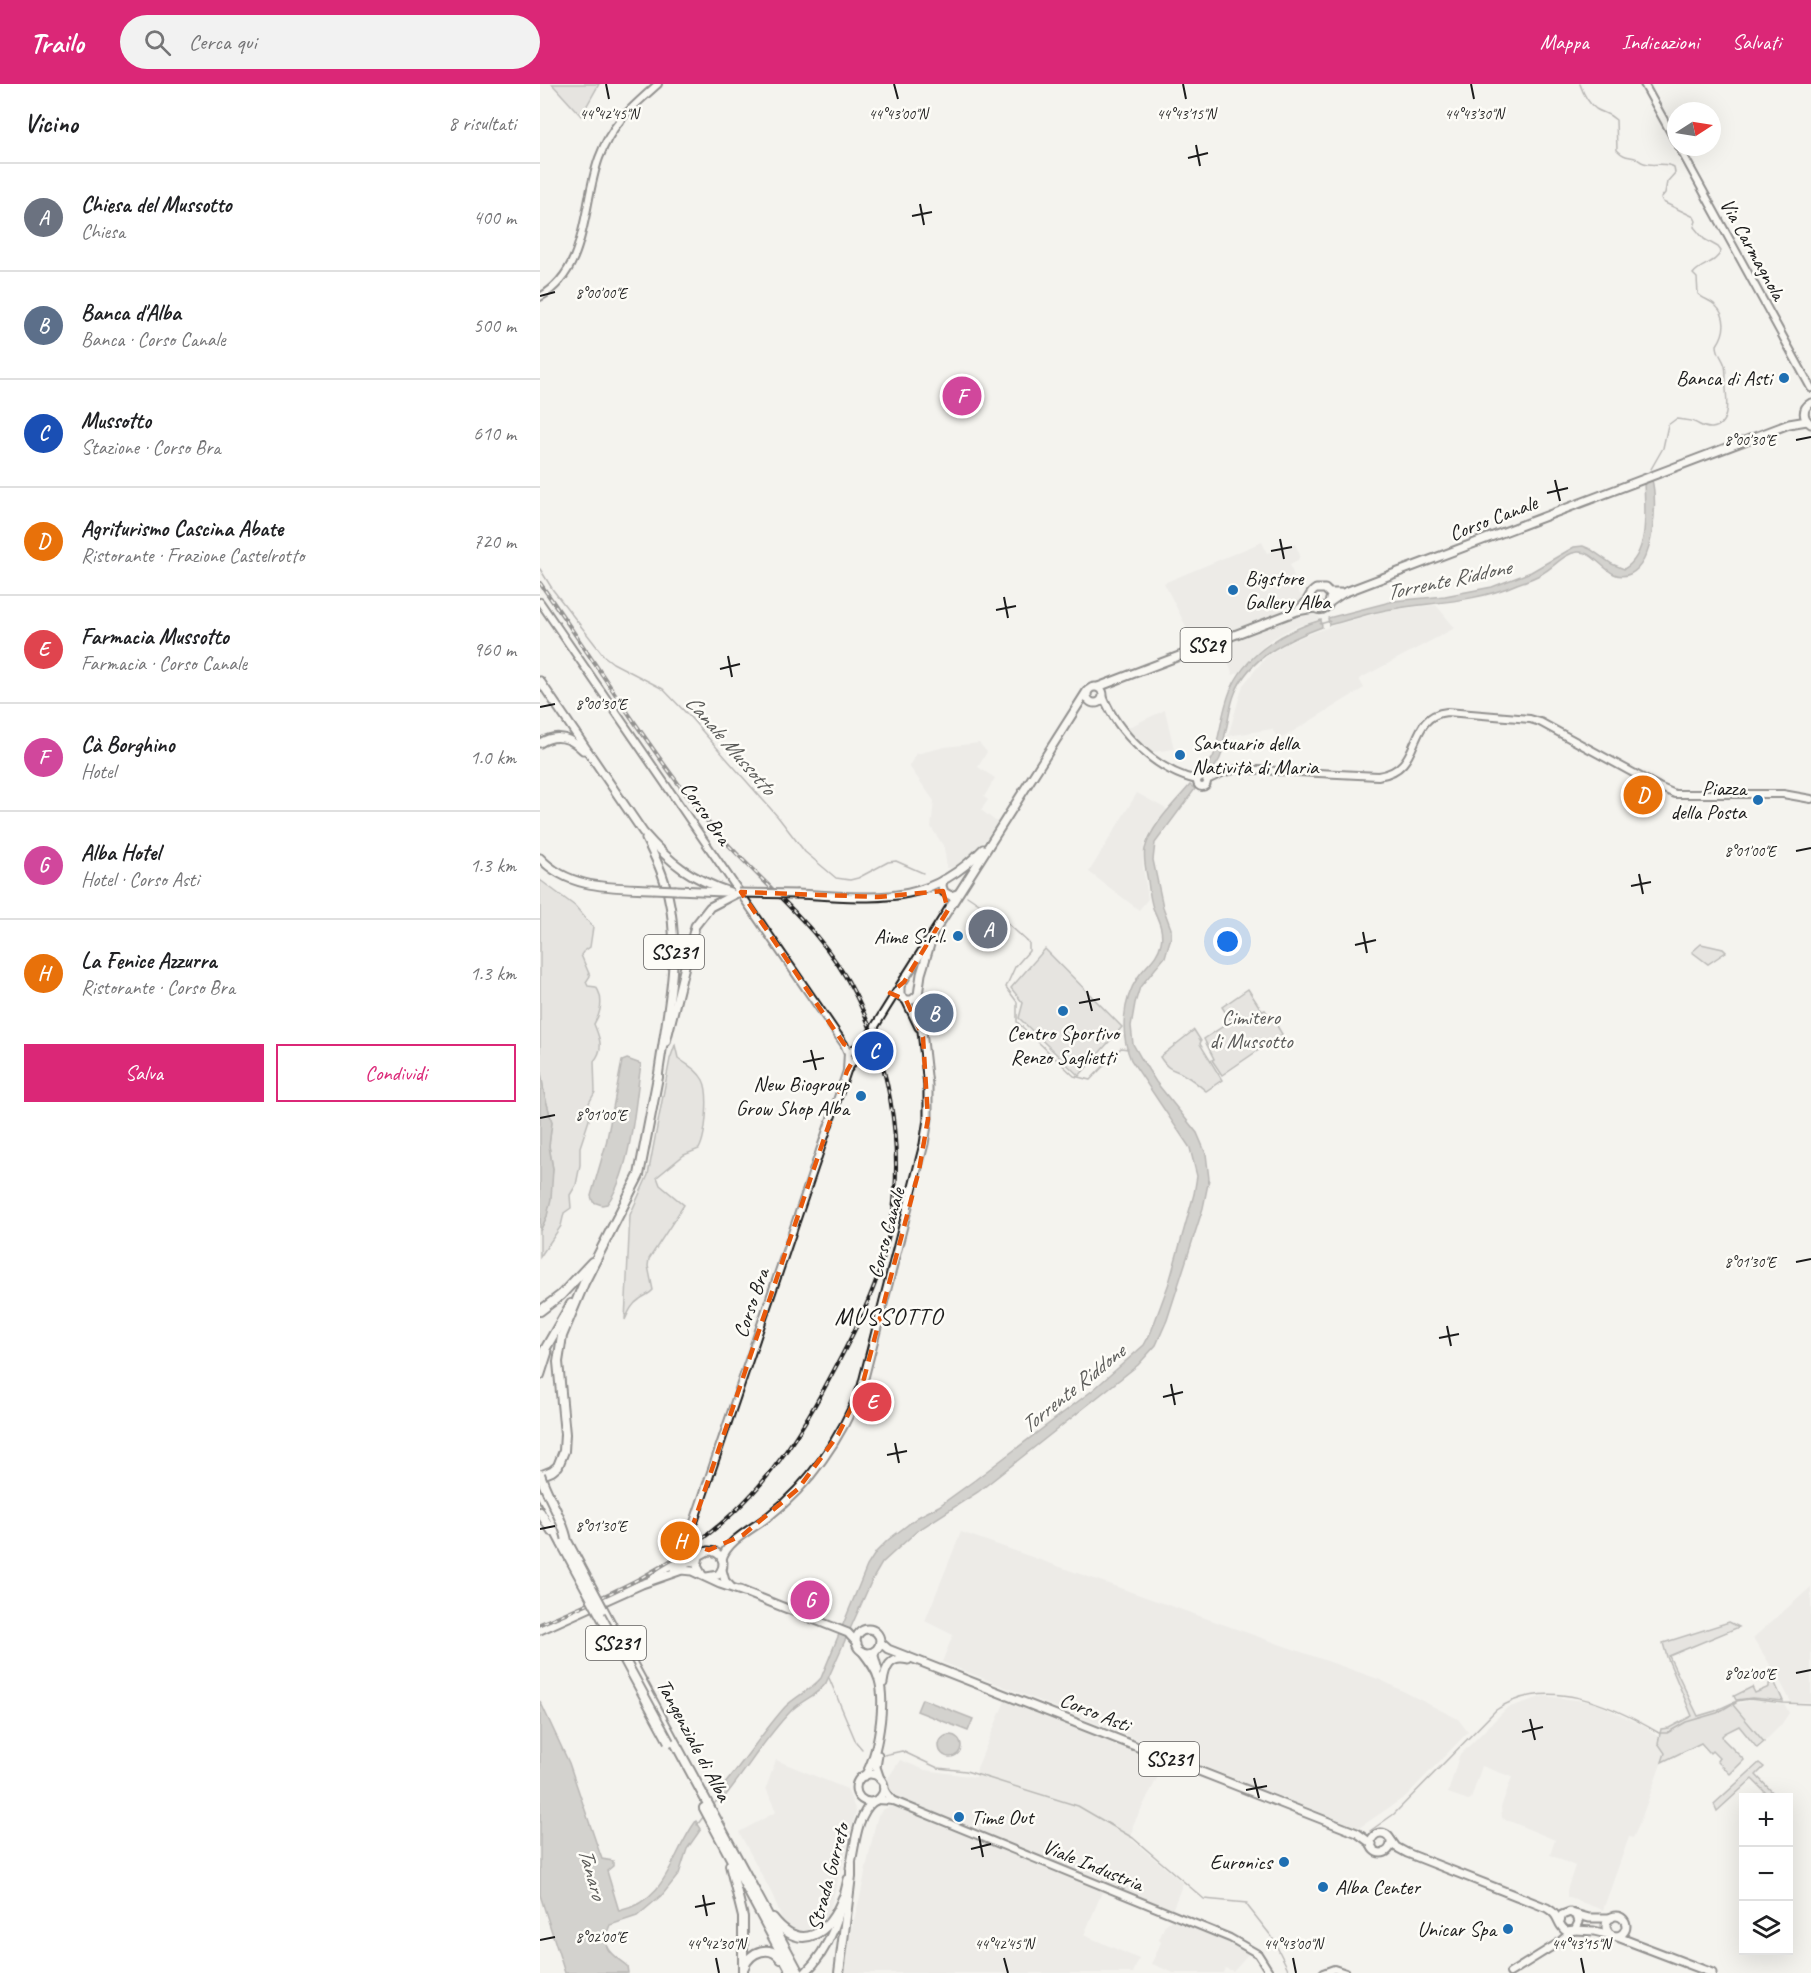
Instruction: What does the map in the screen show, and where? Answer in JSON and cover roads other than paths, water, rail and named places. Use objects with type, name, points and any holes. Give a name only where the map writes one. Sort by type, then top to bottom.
[{"type":"highway","name":"SS231","points":[[541,1372],[559,1323],[584,1283],[639,1175],[658,1077]]},
{"type":"highway","name":"SS231","points":[[540,1311],[561,1295],[598,1254]]},
{"type":"highway","points":[[540,1475],[558,1466],[564,1451],[565,1434],[558,1375],[559,1355],[565,1326],[584,1283]]},
{"type":"highway","points":[[540,1358],[559,1323]]},
{"type":"highway","name":"SS231","points":[[540,1475],[565,1532],[565,1543]]},
{"type":"highway","name":"Tangenziale di Alba","points":[[540,1492],[671,1741],[804,1972]]},
{"type":"highway","name":"Tangenziale di Alba","points":[[540,1502],[565,1543]]},
{"type":"highway","name":"SS231","points":[[540,1512],[555,1537],[565,1543]]},
{"type":"highway","name":"Tangenziale di Alba","points":[[671,1741],[792,1973]]},
{"type":"highway","points":[[716,1830],[735,1879],[741,1906],[744,1927],[743,1972]]},
{"type":"highway","points":[[839,1973],[851,1864]]},
{"type":"highway","points":[[741,1866],[773,1919],[787,1932],[795,1935],[809,1936],[824,1930],[835,1917],[843,1898]]},
{"type":"highway","points":[[743,1972],[752,1954],[769,1951],[779,1955],[792,1973]]},
{"type":"main road","name":"Corso Canale","points":[[1098,687],[1297,611],[1323,609],[1343,593],[1789,424],[1807,420],[1805,408],[1811,402]]},
{"type":"main road","name":"Corso Canale","points":[[1297,611],[1316,588],[1324,589],[1329,593],[1343,593]]},
{"type":"main road","points":[[1329,593],[1330,602]]},
{"type":"main road","points":[[1308,600],[1314,608]]},
{"type":"main road","name":"Corso Canale","points":[[1103,695],[1115,680]]},
{"type":"main road","name":"SS231","points":[[540,681],[643,832],[661,870],[668,893],[673,919],[674,953],[658,1077]]},
{"type":"main road","points":[[1091,687],[1098,687],[1103,695],[1094,702],[1087,698],[1087,691],[1091,687]]},
{"type":"main road","name":"Corso Canale","points":[[902,984],[1087,691]]},
{"type":"main road","name":"Corso Canale","points":[[1071,715],[1082,705],[1094,702]]},
{"type":"main road","points":[[540,743],[557,736],[576,743],[616,792]]},
{"type":"main road","points":[[643,832],[670,861],[686,873],[733,893]]},
{"type":"main road","name":"Corso Canale","points":[[952,876],[968,865],[992,839]]},
{"type":"main road","points":[[540,858],[565,878],[581,883],[614,887],[878,897],[926,890],[945,892],[951,896],[959,892],[960,880],[952,876],[926,890]]},
{"type":"main road","points":[[943,880],[948,910]]},
{"type":"main road","points":[[658,1077],[695,926],[710,907],[733,893]]},
{"type":"main road","name":"Corso Canale","points":[[722,1559],[728,1547],[775,1511],[813,1472],[838,1435],[862,1386],[924,1144],[928,1085],[919,992],[932,938]]},
{"type":"main road","points":[[914,982],[919,992],[914,999],[904,999],[899,993],[902,984],[914,982]]},
{"type":"main road","name":"Corso Canale","points":[[904,999],[923,1036]]},
{"type":"main road","name":"Corso Canale","points":[[709,1551],[743,1535]]},
{"type":"main road","points":[[540,1630],[674,1568],[697,1560],[709,1551],[722,1559],[725,1581],[744,1592]]},
{"type":"main road","points":[[697,1560],[697,1566],[705,1576]]},
{"type":"main road","points":[[642,1584],[682,1570],[705,1576],[720,1584],[847,1633],[857,1643],[876,1673],[882,1696],[873,1758],[865,1776],[857,1784],[859,1796],[866,1801],[876,1800],[882,1794],[883,1786],[876,1763],[884,1714],[883,1683],[874,1656],[880,1642]]},
{"type":"main road","points":[[705,1576],[716,1576],[722,1570]]},
{"type":"main road","name":"SS231","points":[[861,1632],[873,1630],[880,1642],[888,1649]]},
{"type":"main road","points":[[847,1633],[861,1632]]},
{"type":"main road","points":[[857,1643],[857,1637],[861,1632]]},
{"type":"main road","name":"SS231","points":[[862,1651],[869,1653],[888,1649]]},
{"type":"main road","name":"Corso Asti","points":[[888,1649],[1357,1833],[1375,1836]]},
{"type":"main road","points":[[883,1683],[888,1665],[899,1658],[969,1684],[981,1684]]},
{"type":"main road","points":[[865,1776],[873,1775],[879,1779]]},
{"type":"main road","name":"Strada Gorreto","points":[[859,1796],[861,1819]]},
{"type":"main road","name":"Strada Gorreto","points":[[804,1972],[828,1944],[838,1921],[861,1819],[866,1808],[876,1800]]},
{"type":"main road","name":"Corso Asti","points":[[1357,1833],[1371,1844]]},
{"type":"main road","name":"SS231","points":[[1375,1836],[1384,1833],[1396,1847],[1407,1853],[1547,1908],[1554,1912],[1566,1931],[1594,1931],[1613,1936],[1712,1973]]},
{"type":"main road","points":[[1371,1844],[1375,1836]]},
{"type":"main road","points":[[1388,1850],[1391,1840]]},
{"type":"main road","name":"SS231","points":[[1371,1844],[1379,1853],[1388,1850],[1407,1853]]},
{"type":"main road","name":"SS231","points":[[1547,1908],[1589,1918],[1622,1918],[1632,1939],[1644,1947]]},
{"type":"main road","points":[[1560,1923],[1562,1915],[1571,1913],[1579,1922],[1573,1931]]},
{"type":"main road","points":[[1611,1918],[1606,1928],[1613,1936],[1621,1935],[1626,1927]]},
{"type":"street","points":[[540,297],[565,276],[573,258],[585,227],[599,158],[613,129],[622,116],[658,84]]},
{"type":"street","points":[[1644,84],[1667,126]]},
{"type":"street","name":"Via Carmagnola","points":[[1684,156],[1810,386],[1811,393]]},
{"type":"street","name":"Corso Bra","points":[[540,602],[844,1044],[853,1053],[692,1528],[690,1537],[693,1545]]},
{"type":"street","points":[[1103,695],[1109,710],[1149,757],[1184,777],[1197,780],[1198,785],[1203,787],[1207,784],[1207,780],[1224,772],[1238,769],[1378,776],[1388,774],[1402,765],[1422,726],[1436,713],[1464,713],[1540,722],[1659,788],[1675,794],[1783,794],[1811,799]]},
{"type":"street","points":[[1094,702],[1109,710]]},
{"type":"street","points":[[853,1053],[865,1043],[902,984]]},
{"type":"street","points":[[892,1000],[898,997],[904,999]]},
{"type":"street","points":[[652,1579],[666,1568],[691,1558],[693,1545],[709,1551]]},
{"type":"street","points":[[883,1786],[894,1802]]},
{"type":"street","name":"Viale Industria","points":[[876,1800],[894,1802],[1230,1938],[1258,1954],[1270,1973]]},
{"type":"street","points":[[1554,1946],[1560,1936],[1560,1923]]},
{"type":"street","points":[[1510,1973],[1554,1946],[1573,1931]]},
{"type":"street","points":[[1323,1973],[1334,1969],[1346,1973]]},
{"type":"water","points":[[1652,480],[1654,517],[1649,545],[1638,568],[1630,574],[1615,575],[1591,556],[1578,552],[1564,558],[1537,576],[1486,595],[1384,610],[1329,625],[1328,618],[1394,601],[1445,596],[1492,587],[1531,572],[1574,547],[1583,546],[1590,549],[1624,569],[1638,553],[1642,542],[1645,518],[1644,483]]},
{"type":"water","points":[[1321,620],[1322,627],[1296,637],[1271,651],[1260,659],[1241,680],[1232,702],[1221,754],[1217,764],[1207,775],[1202,770],[1213,756],[1227,701],[1240,673],[1259,652],[1282,636]]},
{"type":"water","points":[[1190,785],[1195,789],[1155,843],[1153,860],[1163,907],[1171,929],[1171,937],[1165,957],[1140,987],[1131,1026],[1133,1044],[1141,1058],[1156,1082],[1197,1133],[1206,1154],[1209,1179],[1203,1208],[1167,1320],[1156,1345],[1138,1365],[978,1492],[917,1531],[882,1563],[872,1580],[826,1683],[818,1692],[794,1708],[781,1722],[722,1800],[718,1792],[776,1717],[789,1703],[821,1678],[867,1566],[876,1552],[918,1517],[939,1506],[975,1480],[1093,1390],[1144,1345],[1151,1332],[1169,1283],[1197,1176],[1190,1148],[1131,1060],[1125,1039],[1124,1018],[1133,986],[1157,953],[1162,938],[1160,925],[1150,898],[1145,849],[1152,831]]},
{"type":"water","points":[[627,1059],[641,1064],[631,1137],[622,1175],[607,1204],[602,1205],[593,1202],[591,1196],[606,1144],[622,1061]]},
{"type":"water","points":[[540,1066],[552,1122],[549,1146],[553,1169],[551,1199],[540,1231]]},
{"type":"water","points":[[922,1699],[973,1719],[968,1731],[917,1711]]},
{"type":"water","name":"Tanaro","points":[[540,1701],[569,1763],[602,1859],[613,1861],[613,1866],[607,1871],[619,1911],[636,1905],[648,1897],[667,1875],[696,1821],[701,1829],[687,1849],[679,1874],[663,1894],[637,1916],[610,1925],[606,1940],[607,1946],[612,1954],[627,1966],[628,1973],[565,1973],[540,1895]]},
{"type":"water","points":[[950,1735],[958,1738],[961,1746],[958,1754],[950,1757],[942,1754],[939,1746],[942,1738]]},
{"type":"waterway","name":"Torrente Riddone","points":[[1580,84],[1593,107],[1616,120],[1617,150],[1619,152],[1643,163],[1666,164],[1674,167],[1675,173],[1667,182],[1665,193],[1661,198],[1663,202],[1694,217],[1696,221],[1694,227],[1704,239],[1721,251],[1716,259],[1693,274],[1697,278],[1698,294],[1715,305],[1722,314],[1724,324],[1717,345],[1726,369],[1725,418],[1718,426],[1709,428],[1692,421],[1676,419],[1668,425],[1663,448],[1647,476]]},
{"type":"waterway","name":"Canale Mussotto","points":[[540,569],[553,590],[604,656],[663,689],[778,817],[805,852],[836,878],[850,880],[858,878],[888,862],[896,861],[923,873]]},
{"type":"waterway","name":"Torrente Riddone","points":[[1320,624],[1330,621]]},
{"type":"waterway","name":"Canale Mussotto","points":[[967,896],[1006,922],[1029,943],[1029,951],[1015,967],[1006,987],[1017,1002],[1017,1022],[1074,1076],[1090,1080],[1121,1048],[1128,1049]]},
{"type":"waterway","points":[[829,1678],[856,1742],[862,1749]]},
{"type":"waterway","points":[[1370,1831],[1394,1814],[1496,1710],[1516,1700],[1536,1695],[1579,1698],[1621,1713],[1659,1733],[1667,1733],[1686,1722],[1717,1713],[1737,1701],[1749,1699],[1811,1704]]},
{"type":"waterway","points":[[884,1755],[902,1751],[938,1768],[966,1771],[1078,1806],[1133,1838],[1204,1899],[1247,1903]]},
{"type":"waterway","name":"Torrente Riddone","points":[[715,1803],[720,1797]]},
{"type":"waterway","name":"Torrente Riddone","points":[[697,1825],[704,1816]]},
{"type":"waterway","points":[[1246,1904],[1272,1937],[1290,1973]]},
{"type":"railway","points":[[540,583],[642,734],[707,821],[807,925],[842,971],[856,996],[882,1062],[890,1097],[896,1167],[894,1202],[888,1238],[869,1298],[822,1393],[800,1430],[763,1482],[711,1532],[665,1564],[617,1590],[540,1624]]},
{"type":"place","name":"Banca di Asti","points":[[1784,378]]},
{"type":"place","name":"Cà Borghino","points":[[962,396]]},
{"type":"place","name":"Bigstore Gallery Alba","points":[[1233,590]]},
{"type":"place","name":"Santuario della Natività di Maria","points":[[1180,755]]},
{"type":"place","name":"Agriturismo Cascina Abate","points":[[1643,795]]},
{"type":"place","name":"Piazza della Posta","points":[[1758,800]]},
{"type":"place","name":"Chiesa del Mussotto","points":[[988,929]]},
{"type":"place","name":"Aime S.r.l.","points":[[958,936]]},
{"type":"place","name":"Centro Sportivo Renzo Saglietti","points":[[1063,1011]]},
{"type":"place","name":"Banca d'Alba","points":[[934,1013]]},
{"type":"place","name":"Mussotto","points":[[874,1051]]},
{"type":"place","name":"New Biogroup Grow Shop Alba","points":[[861,1096]]},
{"type":"place","name":"Farmacia Mussotto","points":[[872,1402]]},
{"type":"place","name":"La Fenice Azzurra","points":[[680,1541]]},
{"type":"place","name":"Alba Hotel","points":[[810,1600]]},
{"type":"place","name":"Time Out","points":[[959,1817]]},
{"type":"place","name":"Euronics","points":[[1284,1862]]},
{"type":"place","name":"Alba Center","points":[[1323,1887]]},
{"type":"place","name":"Unicar Spa","points":[[1508,1929]]},
{"type":"district","name":"MUSSOTTO","points":[[889,1316]]},
{"type":"park label","name":"Cimitero di Mussotto","points":[[1251,1029]]}]
